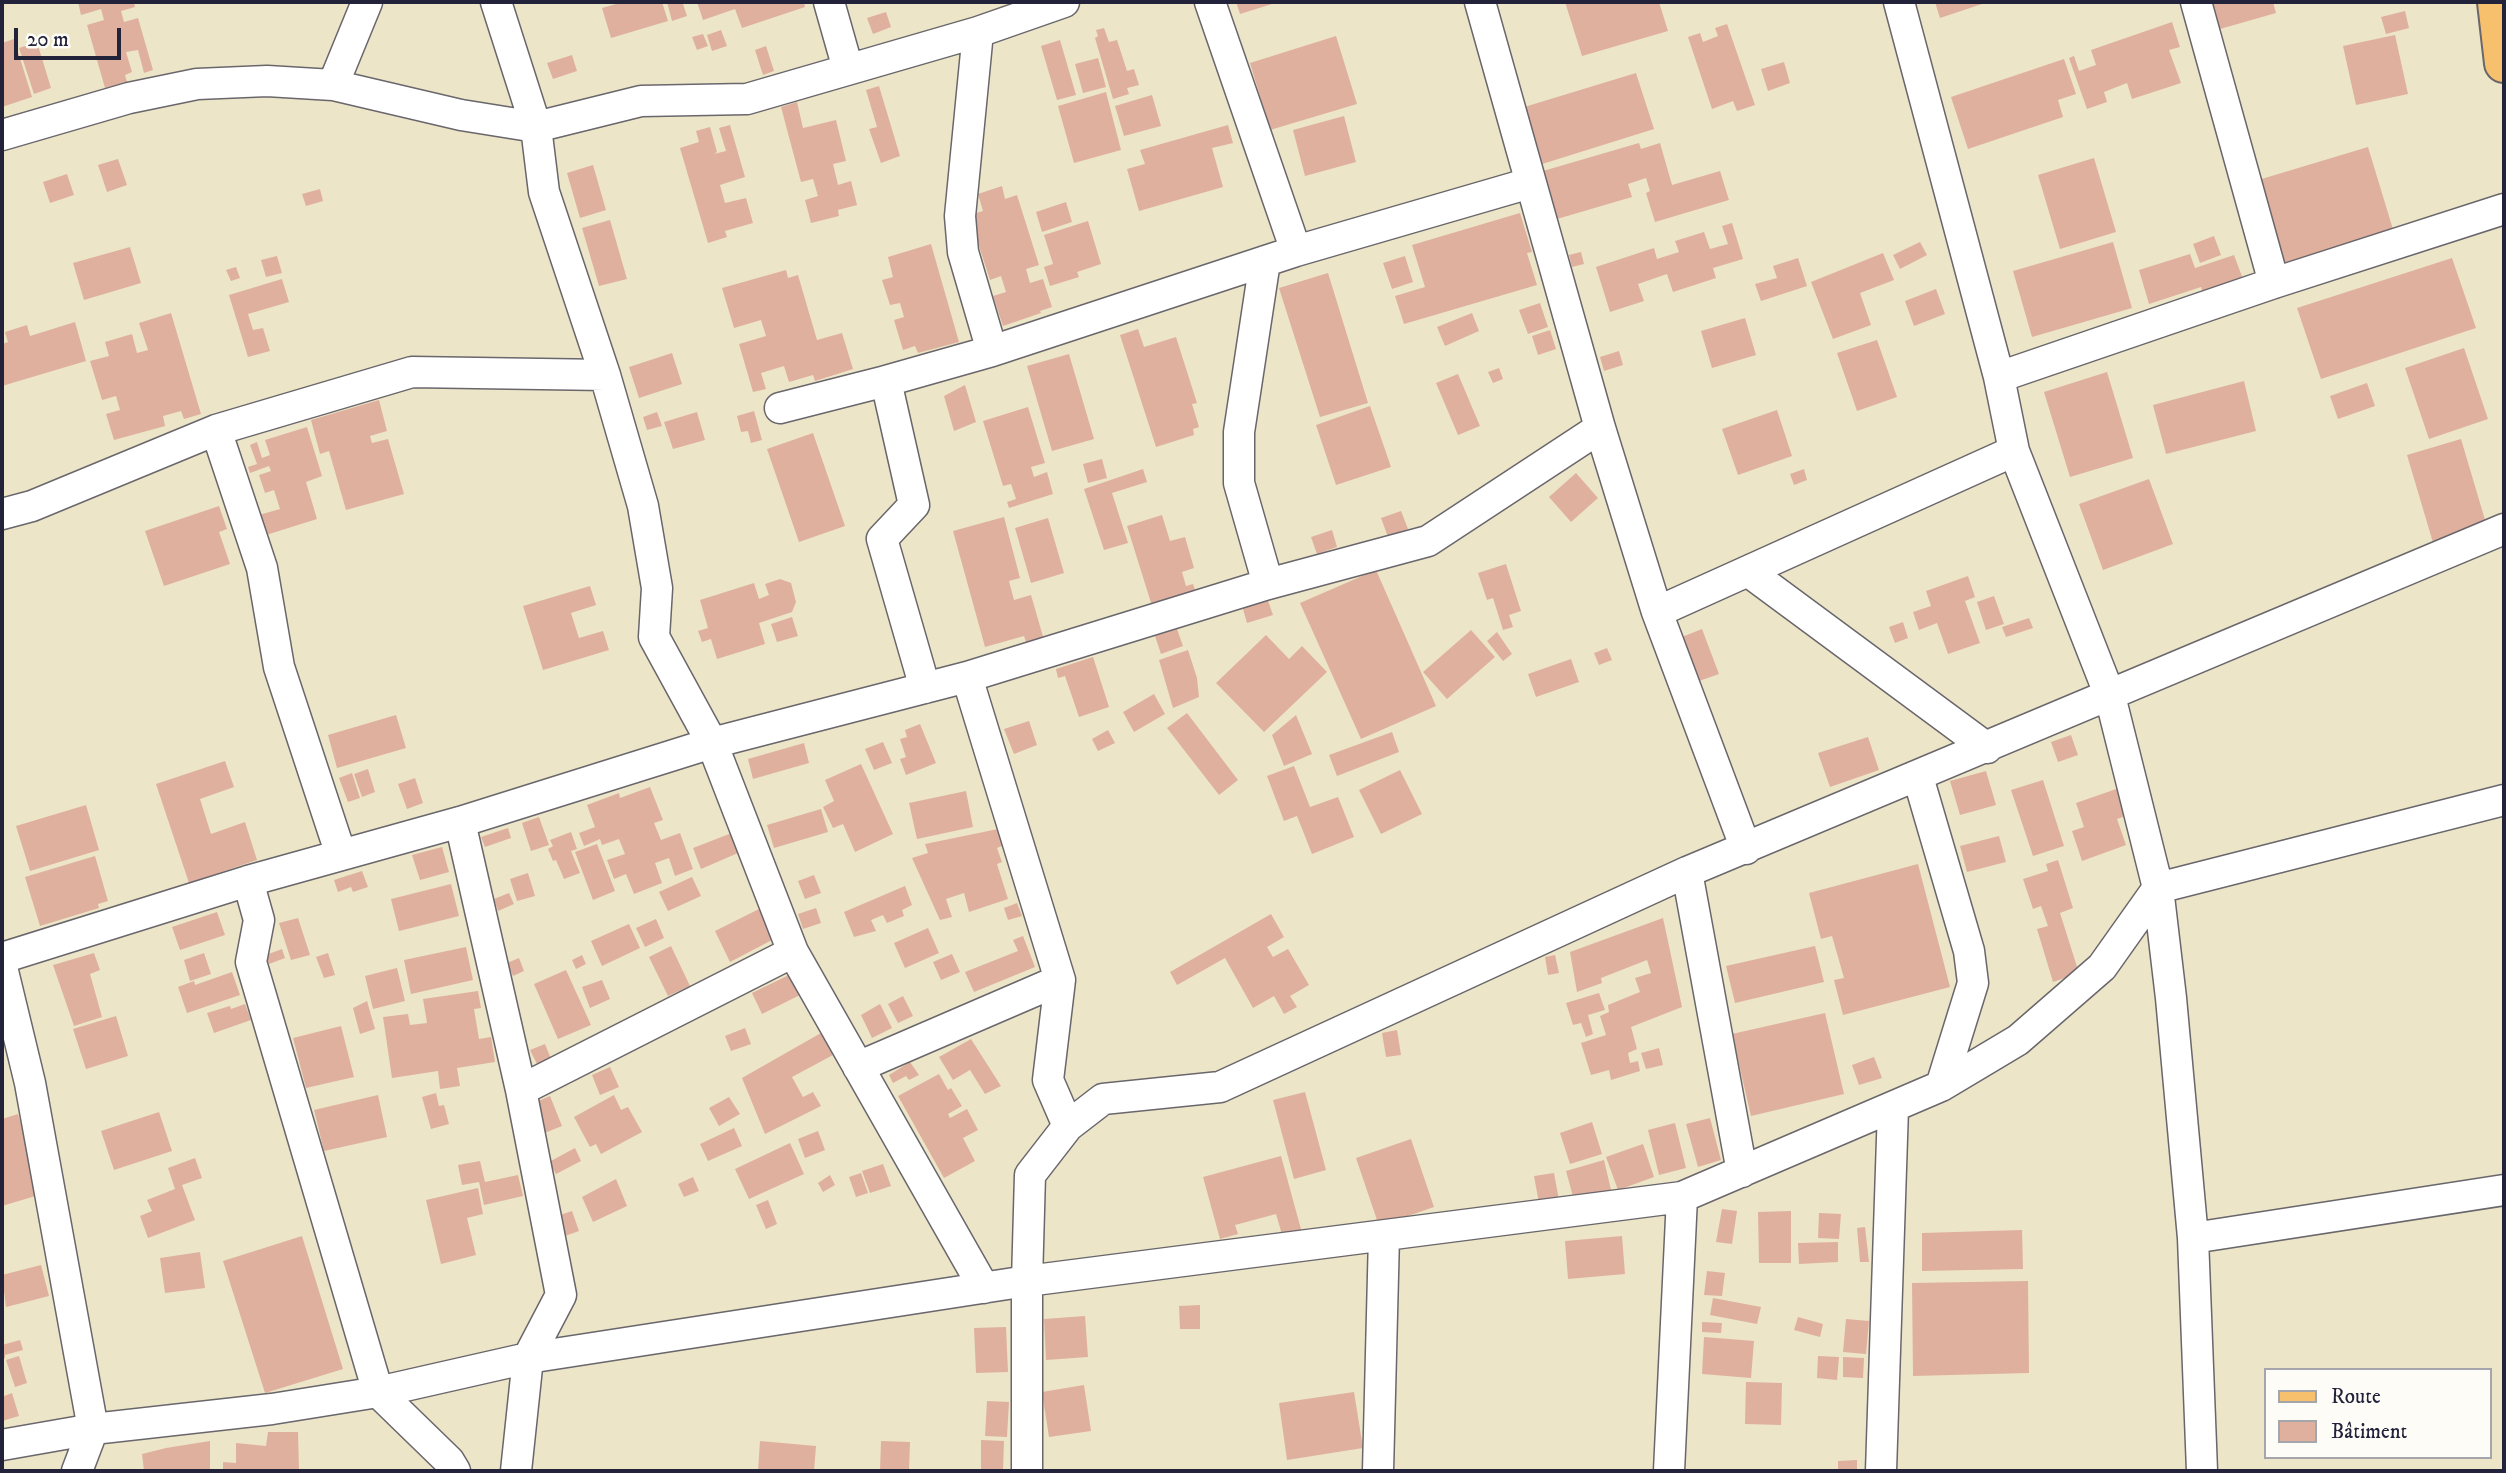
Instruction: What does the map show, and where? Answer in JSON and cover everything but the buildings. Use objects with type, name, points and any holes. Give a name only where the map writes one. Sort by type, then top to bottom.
[{"type":"main road","points":[[2497,2],[2504,63]]},
{"type":"street","points":[[333,85],[367,2]]},
{"type":"street","points":[[496,2],[536,127],[544,192],[605,375],[643,506],[657,588],[654,637],[712,743],[793,952],[984,1288]]},
{"type":"street","points":[[829,2],[848,69]]},
{"type":"street","points":[[2,135],[129,98],[197,84],[267,81],[333,85],[461,115],[536,127],[641,101],[747,99],[978,32],[1064,2]]},
{"type":"street","points":[[1210,2],[1296,251]]},
{"type":"street","points":[[1480,2],[1600,428],[1657,612],[1745,849]]},
{"type":"street","points":[[1899,2],[1999,377],[2014,451],[2110,696],[2158,888],[2193,1238],[2202,1471]]},
{"type":"street","points":[[2196,2],[2274,283]]},
{"type":"street","points":[[978,32],[960,216],[963,253],[992,351]]},
{"type":"street","points":[[780,408],[992,351],[1296,251],[1530,183]]},
{"type":"street","points":[[1999,377],[2274,283],[2504,209]]},
{"type":"street","points":[[1265,261],[1239,432],[1239,483],[1268,584]]},
{"type":"street","points":[[2,514],[32,506],[216,430],[412,372],[605,375]]},
{"type":"street","points":[[887,381],[914,505],[882,539],[925,688]]},
{"type":"street","points":[[2,958],[248,881],[460,822],[712,743],[967,677],[1268,584],[1428,541],[1600,428]]},
{"type":"street","points":[[216,430],[262,568],[279,667],[341,855]]},
{"type":"street","points":[[1657,612],[2014,451]]},
{"type":"street","points":[[1027,1471],[1030,1175],[1069,1126],[1103,1099],[1220,1087],[1687,872],[2504,529]]},
{"type":"street","points":[[1749,572],[1987,748]]},
{"type":"street","points":[[967,677],[1060,980],[1048,1080],[1069,1126]]},
{"type":"street","points":[[1917,777],[1969,951],[1973,983],[1941,1086]]},
{"type":"street","points":[[2,1445],[93,1429],[272,1409],[378,1392],[528,1358],[1027,1281],[1682,1197],[1941,1086],[2018,1040],[2102,967],[2158,888],[2504,800]]},
{"type":"street","points":[[460,822],[521,1090],[561,1295],[528,1358],[516,1471]]},
{"type":"street","points":[[1687,872],[1742,1172]]},
{"type":"street","points":[[248,881],[259,920],[251,962],[378,1392],[449,1461],[455,1471]]},
{"type":"street","points":[[521,1090],[793,952]]},
{"type":"street","points":[[2,967],[30,1083],[93,1429],[77,1471]]},
{"type":"street","points":[[858,1067],[1060,980]]},
{"type":"street","points":[[1881,1471],[1893,1108]]},
{"type":"street","points":[[2193,1238],[2504,1189]]},
{"type":"street","points":[[1669,1471],[1682,1197]]},
{"type":"street","points":[[1378,1471],[1384,1237]]}]
